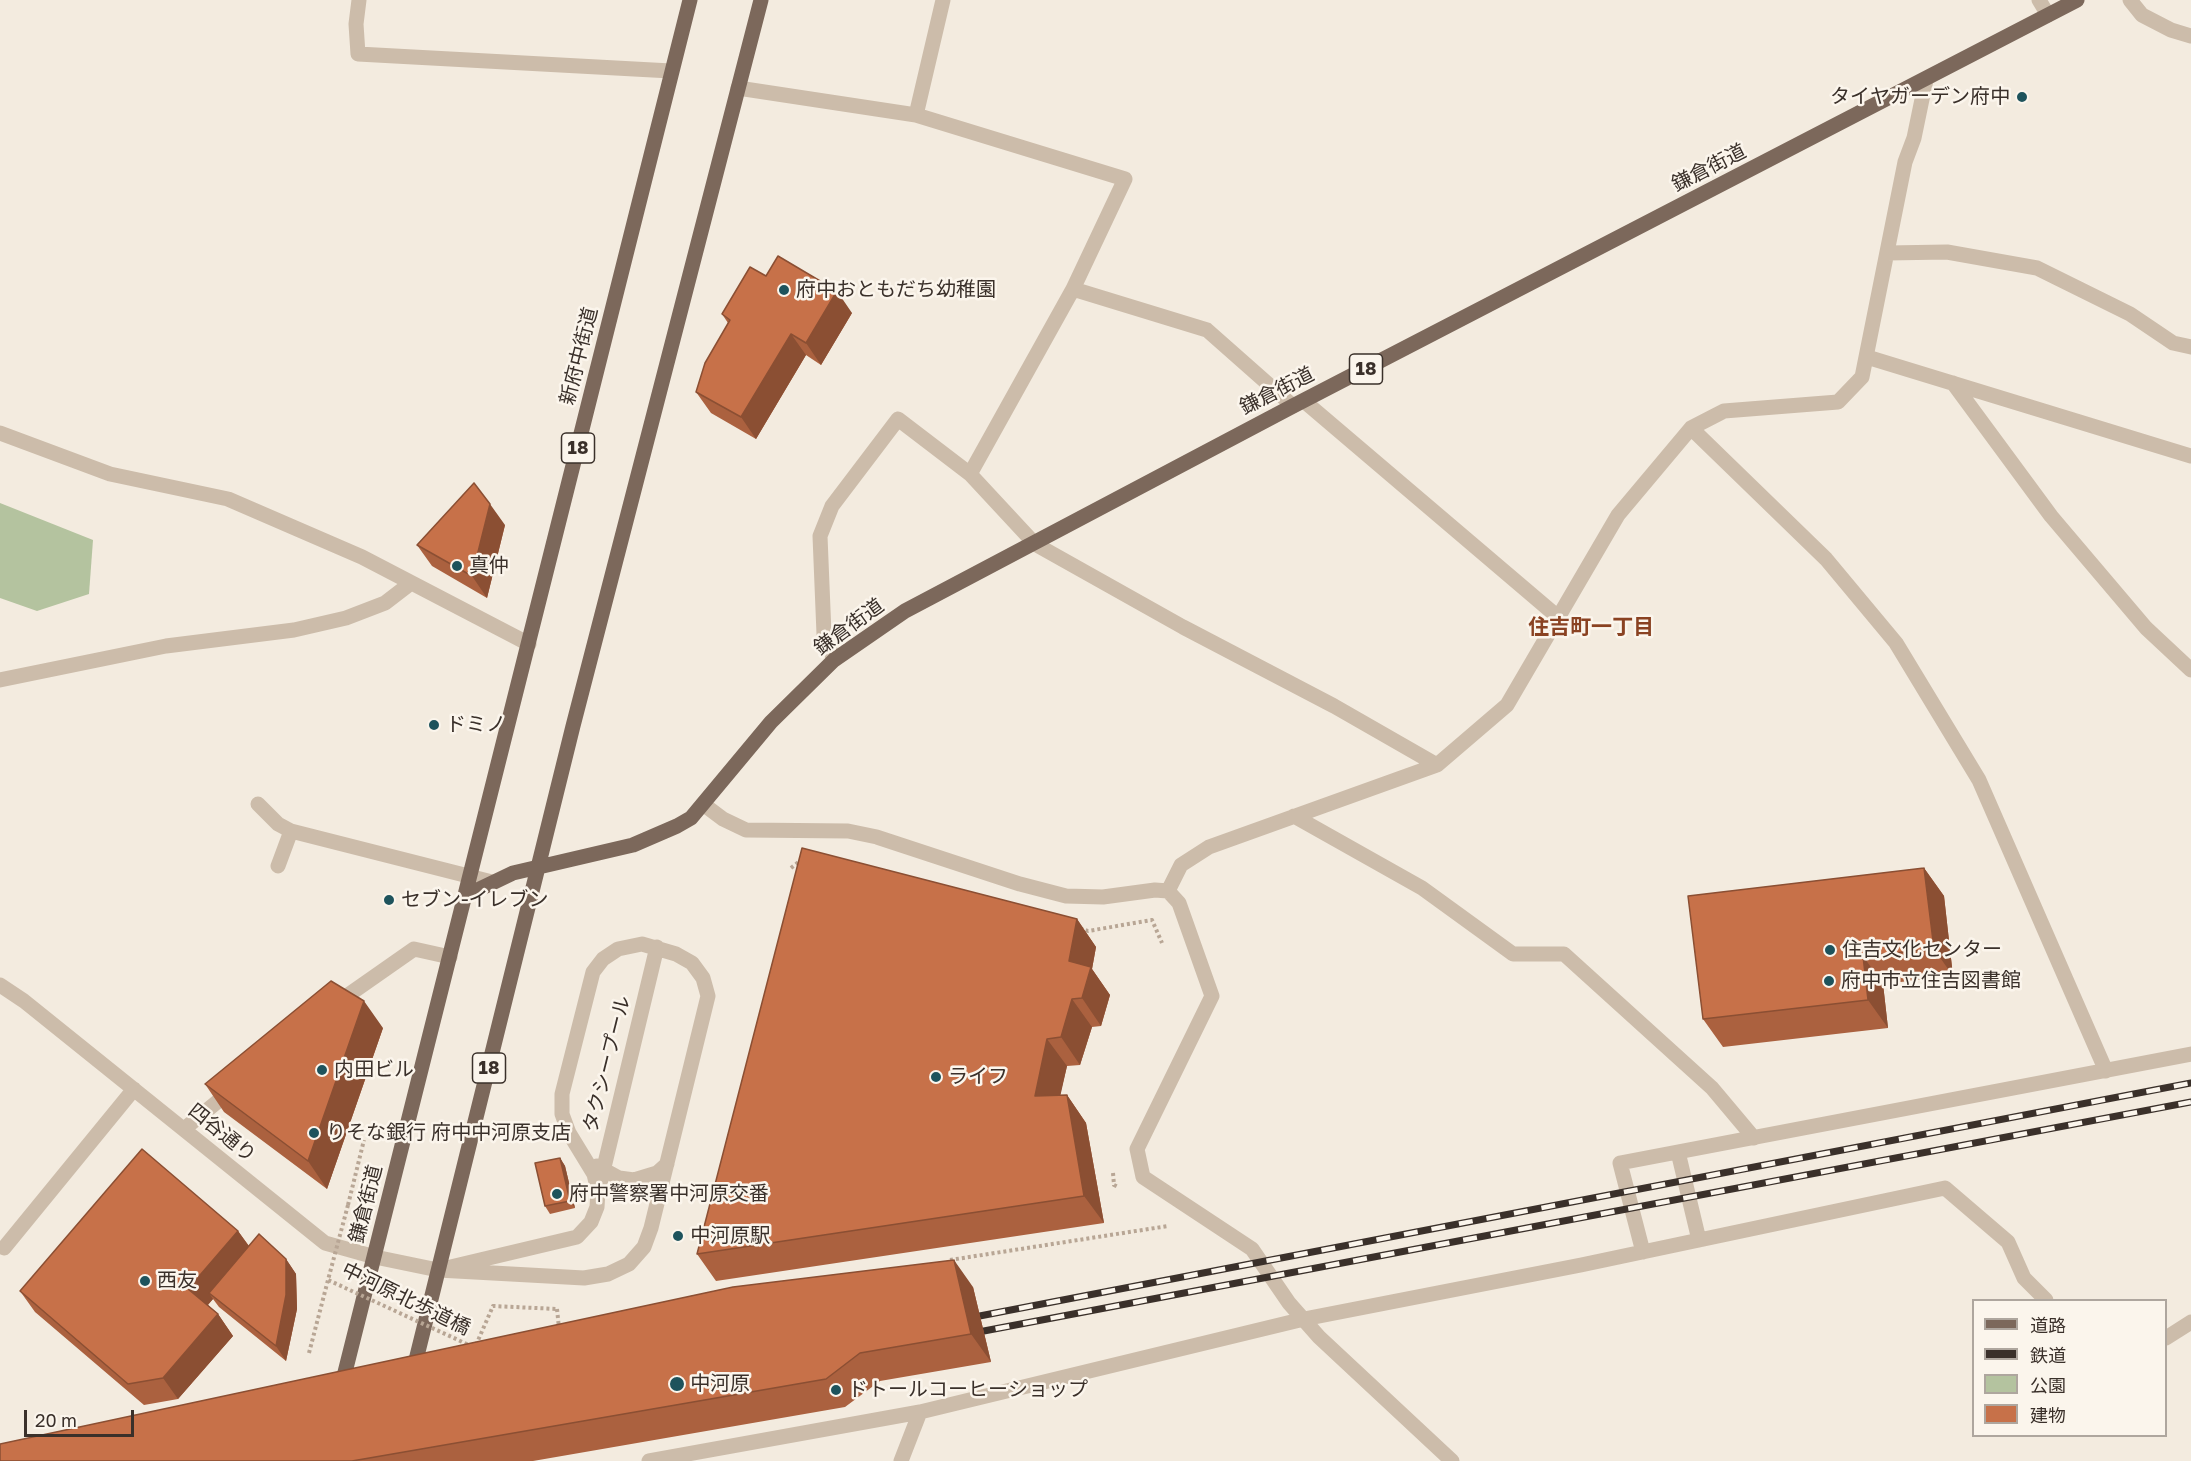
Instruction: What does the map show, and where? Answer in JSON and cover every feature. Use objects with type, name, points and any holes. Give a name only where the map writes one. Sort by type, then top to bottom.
[{"type":"main road","name":"新府中街道","points":[[465,896],[690,0]]},
{"type":"main road","name":"18","points":[[410,1382],[539,865],[761,0]]},
{"type":"main road","name":"鎌倉街道","points":[[335,1399],[375,1257],[465,896],[492,882],[539,865],[610,852],[656,837],[691,818],[771,722],[834,660],[905,611],[1298,403],[2078,0]]},
{"type":"street","points":[[359,0],[356,24],[358,54],[671,71]]},
{"type":"street","points":[[916,115],[943,0]]},
{"type":"street","points":[[2039,0],[2048,15]]},
{"type":"street","points":[[2130,0],[2142,15],[2171,30],[2191,36]]},
{"type":"street","points":[[1168,891],[1181,865],[1209,847],[1437,765],[1507,705],[1618,515],[1691,428],[1724,411],[1838,402],[1862,377],[1905,162],[1914,138],[1926,80]]},
{"type":"street","points":[[738,88],[916,115],[1125,179],[1073,289],[970,474]]},
{"type":"street","points":[[1887,253],[1947,252],[2037,268],[2130,314],[2174,343],[2191,347]]},
{"type":"street","points":[[1073,289],[1207,330],[1559,618]]},
{"type":"street","points":[[1867,357],[2191,456]]},
{"type":"street","points":[[1953,383],[2058,525],[2146,628],[2191,670]]},
{"type":"street","points":[[834,660],[824,634],[820,536],[832,506],[898,419],[970,474],[1035,543],[1183,627],[1334,706],[1437,765]]},
{"type":"street","points":[[1691,428],[1827,559],[1896,643],[1979,780],[2106,1071]]},
{"type":"street","points":[[0,433],[110,474],[228,499],[362,557],[529,644]]},
{"type":"street","points":[[0,680],[166,646],[294,630],[346,618],[384,603],[411,583]]},
{"type":"street","points":[[258,804],[278,824],[291,831],[492,882]]},
{"type":"street","points":[[703,804],[723,819],[746,830],[848,831],[877,837],[1020,884],[1066,896],[1102,897],[1155,890],[1168,891],[1179,903],[1212,996],[1137,1149],[1143,1177],[1252,1249],[1304,1319],[1452,1461]]},
{"type":"street","points":[[1294,816],[1422,888],[1513,954],[1564,954],[1712,1088],[1754,1138]]},
{"type":"street","points":[[278,866],[291,831]]},
{"type":"street","points":[[598,1191],[594,1174],[569,1134],[562,1114],[562,1094],[593,972],[603,959],[618,949],[642,945],[657,947]]},
{"type":"street","name":"四谷通り","points":[[0,985],[24,1001],[325,1243],[375,1257],[438,1270],[551,1278],[584,1278],[608,1274],[629,1264],[644,1247],[708,996],[703,978],[692,963],[657,947]]},
{"type":"street","name":"タクシープール","points":[[438,1270],[577,1237],[591,1222],[597,1207],[598,1191],[657,947]]},
{"type":"street","points":[[326,1012],[353,990],[414,949],[450,957]]},
{"type":"street","points":[[1643,1252],[1620,1163],[2191,1054]]},
{"type":"street","points":[[184,1129],[246,1078]]},
{"type":"street","points":[[4,1248],[134,1089]]},
{"type":"street","points":[[1678,1152],[1699,1240]]},
{"type":"street","points":[[585,1158],[603,1171],[634,1180],[647,1178],[667,1164]]},
{"type":"street","points":[[649,1461],[920,1413],[1304,1319],[1643,1252],[1945,1188],[2008,1242],[2024,1278],[2045,1299]]},
{"type":"street","points":[[2167,1337],[2191,1322]]},
{"type":"street","points":[[901,1461],[920,1413]]},
{"type":"path","points":[[791,868],[804,858]]},
{"type":"path","points":[[1077,928],[1088,931],[1152,920],[1165,949]]},
{"type":"path","name":"中河原北歩道橋","points":[[364,1140],[328,1280],[474,1348],[493,1306],[558,1309]]},
{"type":"path","points":[[1112,1165],[1114,1185],[1124,1192]]},
{"type":"path","points":[[948,1261],[1173,1225],[1163,1219]]},
{"type":"path","points":[[309,1353],[328,1280]]},
{"type":"path","points":[[557,1300],[560,1333]]},
{"type":"green space","points":[[0,503],[93,540],[89,594],[37,611],[0,598]]},
{"type":"building","points":[[778,256],[837,291],[806,343],[791,334],[741,417],[696,392],[705,363],[730,320],[722,314],[750,267],[766,276]]},
{"type":"building","points":[[474,483],[490,504],[472,576],[417,545]]},
{"type":"building","points":[[802,848],[1077,919],[1069,961],[1091,967],[1082,998],[1072,999],[1061,1037],[1047,1039],[1035,1096],[1067,1095],[1084,1196],[697,1254]]},
{"type":"building","name":"住吉文化センター","points":[[1924,868],[1934,949],[1863,956],[1868,1000],[1703,1019],[1688,896]]},
{"type":"building","points":[[331,981],[364,1001],[308,1161],[205,1084]]},
{"type":"building","name":"西友","points":[[142,1149],[238,1231],[188,1289],[218,1314],[163,1378],[128,1384],[20,1291]]},
{"type":"building","points":[[560,1158],[570,1201],[545,1206],[535,1163]]},
{"type":"building","points":[[259,1234],[286,1259],[286,1295],[276,1346],[209,1293]]},
{"type":"building","points":[[954,1260],[971,1334],[860,1353],[826,1379],[352,1461],[0,1461],[0,1444],[733,1287]]},
{"type":"railway","points":[[964,1319],[2191,1083]]},
{"type":"railway","points":[[968,1334],[2191,1102]]},
{"type":"place","name":"タイヤガーデン府中","points":[[2022,97]]},
{"type":"place","name":"府中おともだち幼稚園","points":[[784,290]]},
{"type":"place","name":"真仲","points":[[457,566]]},
{"type":"place","name":"ドミノ","points":[[434,725]]},
{"type":"place","name":"セブン-イレブン","points":[[389,900]]},
{"type":"place","name":"住吉文化センター","points":[[1830,950]]},
{"type":"place","name":"府中市立住吉図書館","points":[[1829,981]]},
{"type":"place","name":"内田ビル","points":[[322,1070]]},
{"type":"place","name":"ライフ","points":[[936,1077]]},
{"type":"place","name":"りそな銀行 府中中河原支店","points":[[314,1133]]},
{"type":"place","name":"府中警察署中河原交番","points":[[557,1194]]},
{"type":"place","name":"中河原駅","points":[[678,1236]]},
{"type":"place","name":"西友","points":[[145,1281]]},
{"type":"place","name":"中河原","points":[[677,1384]]},
{"type":"place","name":"ドトールコーヒーショップ","points":[[836,1390]]},
{"type":"district","name":"住吉町一丁目","points":[[1591,627]]}]
